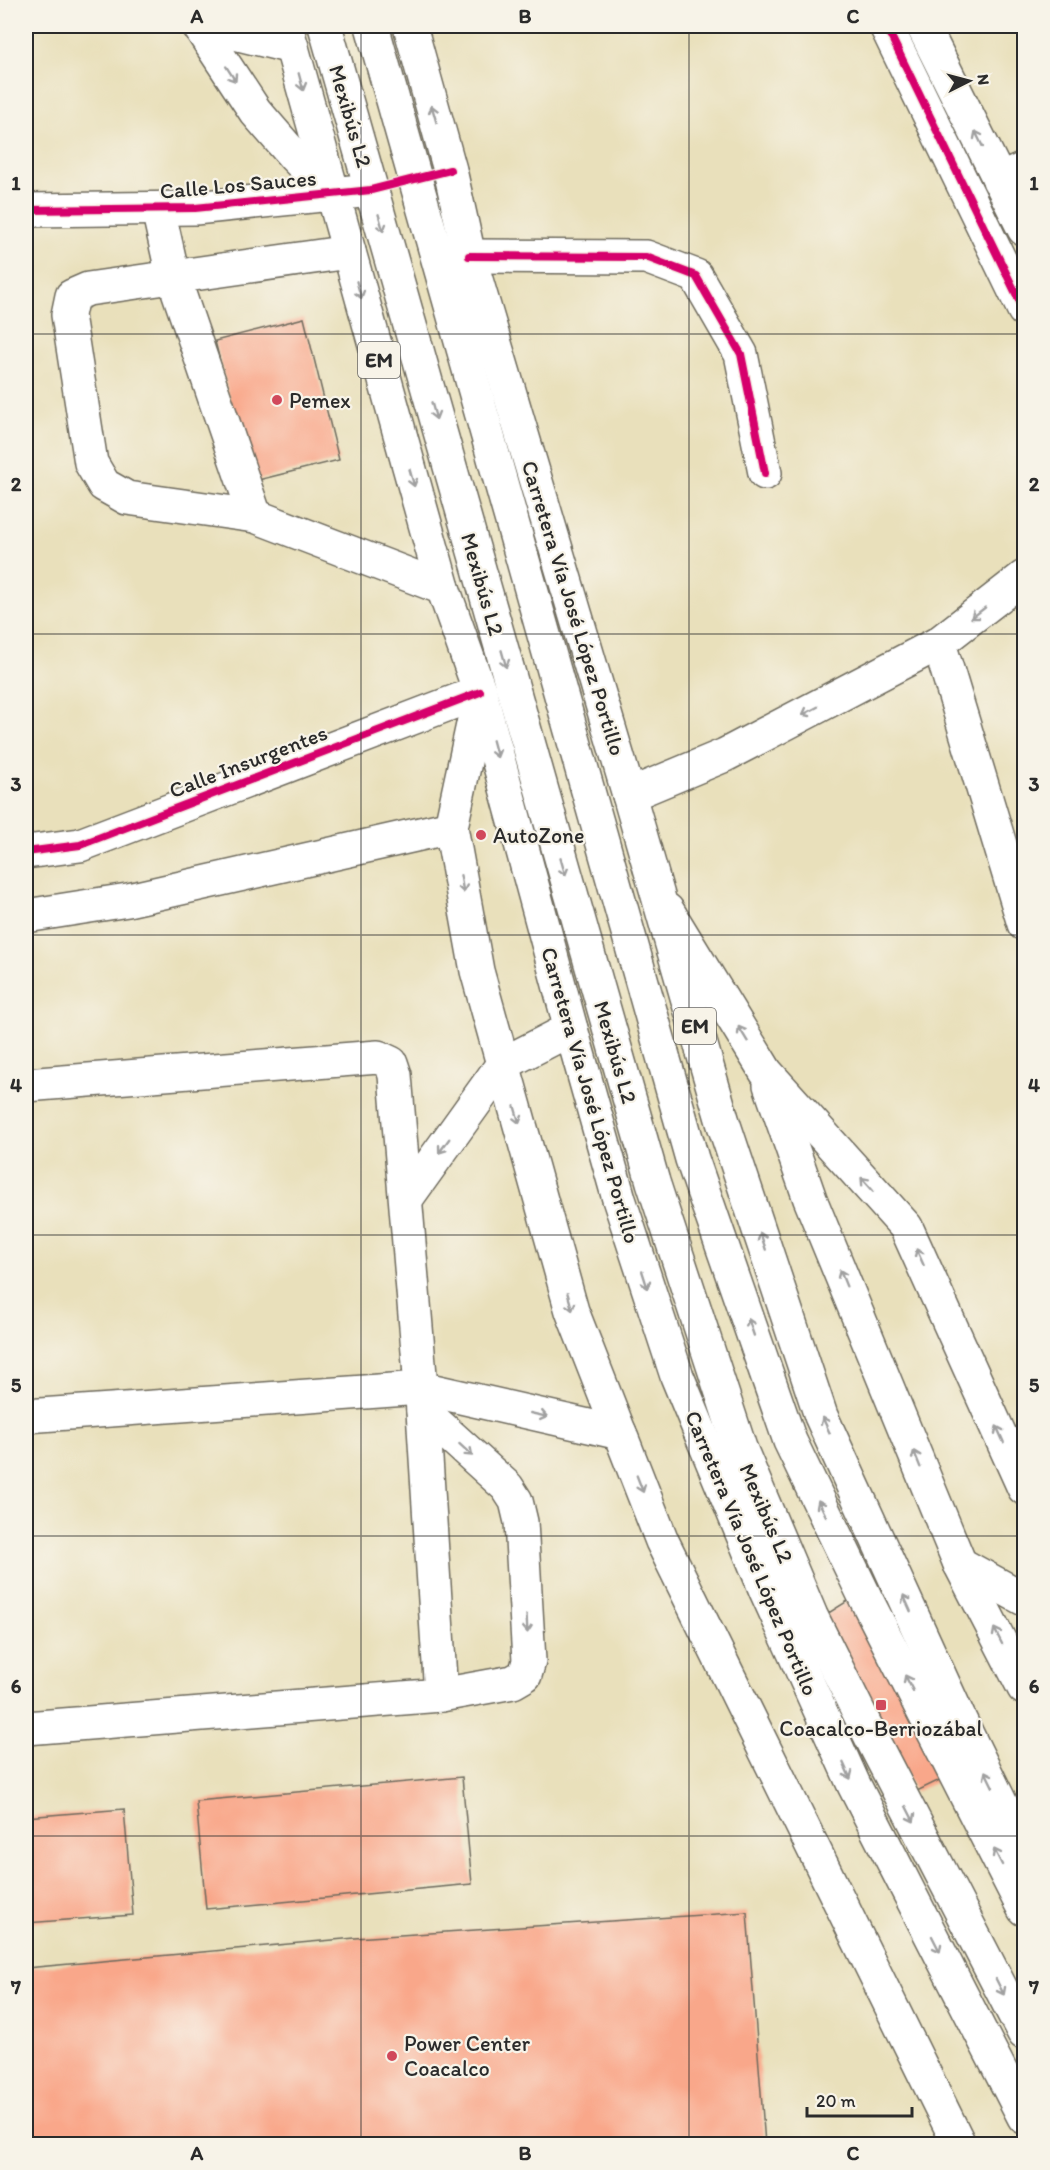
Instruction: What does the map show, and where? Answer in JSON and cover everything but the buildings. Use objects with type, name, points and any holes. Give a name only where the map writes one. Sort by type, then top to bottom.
[{"type":"main road","points":[[199,26],[255,111],[294,156],[332,194]]},
{"type":"main road","points":[[206,26],[289,36]]},
{"type":"main road","name":"Mexibús L2","points":[[325,26],[653,1182],[740,1448],[811,1616],[1024,2033]]},
{"type":"main road","name":"Mexibús L2","points":[[372,26],[692,1159],[790,1441],[866,1599],[1024,1909]]},
{"type":"main road","name":"Carretera Vía José López Portillo","points":[[410,26],[450,170],[469,256],[630,795],[656,893],[723,1122],[821,1416],[959,1718],[1024,1851]]},
{"type":"main road","points":[[886,26],[1024,310]]},
{"type":"main road","points":[[923,26],[1012,174],[1024,229]]},
{"type":"main road","name":"Carretera Vía José López Portillo","points":[[289,36],[443,588],[480,692],[619,1199],[681,1387],[766,1591],[854,1785],[1024,2117]]},
{"type":"main road","name":"Calle Los Sauces","points":[[26,210],[195,208],[371,190],[450,170]]},
{"type":"main road","points":[[158,209],[173,276],[255,516]]},
{"type":"main road","points":[[349,252],[173,276],[88,290],[72,296],[68,315],[91,463],[104,485],[127,498],[255,516],[443,588]]},
{"type":"main road","points":[[469,256],[646,257],[696,276],[741,354],[765,473]]},
{"type":"main road","points":[[630,795],[726,755],[939,644],[1024,577]]},
{"type":"main road","points":[[939,644],[1024,924]]},
{"type":"main road","points":[[480,692],[451,827],[477,971],[572,1311],[662,1541],[959,2145]]},
{"type":"main road","name":"Calle Insurgentes","points":[[26,852],[80,845],[480,692]]},
{"type":"main road","points":[[26,916],[128,900],[451,827]]},
{"type":"main road","points":[[656,893],[766,1072],[906,1227],[1024,1488]]},
{"type":"main road","points":[[406,1200],[502,1064],[571,1029]]},
{"type":"main road","points":[[26,1085],[378,1057],[391,1064],[395,1075],[422,1400],[441,1695]]},
{"type":"main road","points":[[766,1072],[810,1199],[960,1564],[1024,1688]]},
{"type":"main road","points":[[26,1416],[422,1400],[620,1433]]},
{"type":"main road","points":[[26,1728],[441,1695],[513,1682],[525,1675],[529,1661],[521,1521],[516,1501],[507,1487],[422,1400]]},
{"type":"main road","points":[[960,1564],[1024,1599]]},
{"type":"cycle path","points":[[886,26],[1024,310]]},
{"type":"cycle path","points":[[26,210],[195,208],[371,190],[450,170]]},
{"type":"cycle path","points":[[469,256],[646,257],[696,276],[741,354],[765,473]]},
{"type":"cycle path","points":[[26,852],[80,845],[480,692]]},
{"type":"place","name":"Pemex","points":[[277,400]]},
{"type":"place","name":"AutoZone","points":[[481,835]]},
{"type":"place","name":"Coacalco-Berriozábal","points":[[881,1705]]},
{"type":"place","name":"Power Center Coacalco","points":[[392,2056]]}]
